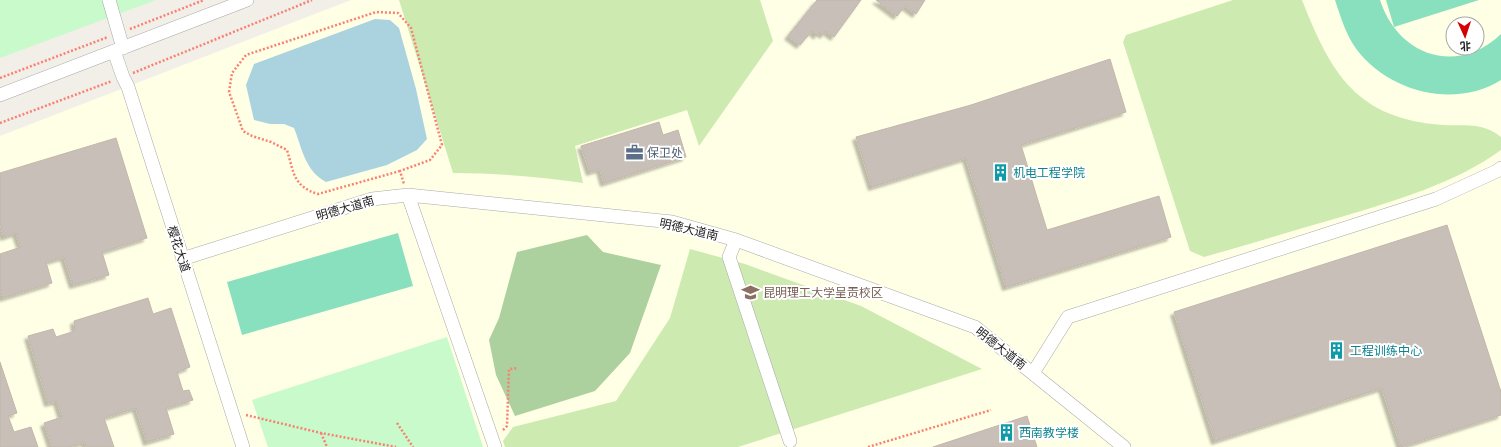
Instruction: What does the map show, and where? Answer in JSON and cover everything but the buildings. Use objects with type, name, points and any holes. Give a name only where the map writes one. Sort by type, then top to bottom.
[{"type":"street","name":"樱花大道","points":[[109,0],[119,33],[119,49],[123,77],[128,87],[243,447]]},
{"type":"street","points":[[0,94],[247,0]]},
{"type":"street","points":[[1033,373],[1068,317],[1436,199],[1501,168]]},
{"type":"street","points":[[408,196],[494,444]]},
{"type":"street","name":"明德大道南","points":[[182,259],[372,199],[408,196],[672,222],[736,240],[975,327],[1124,447]]},
{"type":"street","points":[[736,240],[729,257],[790,441]]},
{"type":"path","points":[[0,78],[204,0]]},
{"type":"path","points":[[0,123],[123,77],[312,0]]},
{"type":"path","points":[[376,12],[398,13],[411,28],[442,145],[430,160],[400,171],[318,194],[307,190],[296,180],[287,150],[243,131],[229,92],[232,73],[246,55],[376,12]]},
{"type":"path","points":[[400,171],[408,196]]},
{"type":"path","points":[[494,444],[506,426],[509,369],[518,368]]},
{"type":"path","points":[[868,447],[991,410]]},
{"type":"path","points":[[232,412],[321,433],[396,447]]},
{"type":"path","points":[[397,423],[413,447]]},
{"type":"path","points":[[321,433],[327,447]]},
{"type":"shaded area","name":"昆明理工大学呈贡校区","points":[[351,0],[1501,0],[1501,447],[0,447],[0,136]]},
{"type":"green space","points":[[0,0],[156,0],[0,58]]},
{"type":"green space","points":[[399,0],[760,0],[773,41],[699,146],[687,110],[575,146],[583,183],[518,176],[453,173]]},
{"type":"green space","points":[[1233,0],[1302,0],[1324,50],[1351,88],[1368,102],[1389,113],[1413,121],[1443,125],[1474,126],[1488,129],[1501,137],[1501,150],[1483,162],[1445,181],[1424,190],[1382,204],[1204,257],[1190,251],[1123,42],[1126,35]]},
{"type":"green space","points":[[1335,0],[1380,0],[1389,19],[1400,35],[1415,46],[1431,54],[1445,56],[1485,56],[1485,46],[1501,34],[1501,80],[1483,89],[1464,93],[1444,94],[1424,92],[1404,86],[1370,65],[1353,44]]},
{"type":"green space","points":[[1386,0],[1479,0],[1394,27]]},
{"type":"green space","points":[[398,233],[413,286],[242,335],[227,282]]},
{"type":"green space","points":[[587,235],[603,252],[661,265],[630,353],[595,391],[515,416],[496,375],[489,340],[499,318],[517,252]]},
{"type":"green space","points":[[690,249],[745,264],[861,306],[982,369],[738,447],[505,447],[503,441],[513,427],[616,401],[670,318]]},
{"type":"green space","points":[[447,337],[483,447],[268,447],[252,400]]},
{"type":"water","points":[[375,19],[390,20],[399,28],[416,89],[427,139],[417,150],[387,165],[326,182],[313,172],[305,158],[294,128],[284,124],[270,124],[254,120],[246,85],[254,64]]},
{"type":"place","name":"保卫处","points":[[634,152]]},
{"type":"place","name":"机电工程学院","points":[[1000,172]]},
{"type":"place","name":"昆明理工大学呈贡校区","points":[[750,292]]},
{"type":"place","name":"工程训练中心","points":[[1337,350]]},
{"type":"place","name":"西南教学楼","points":[[1006,432]]}]
